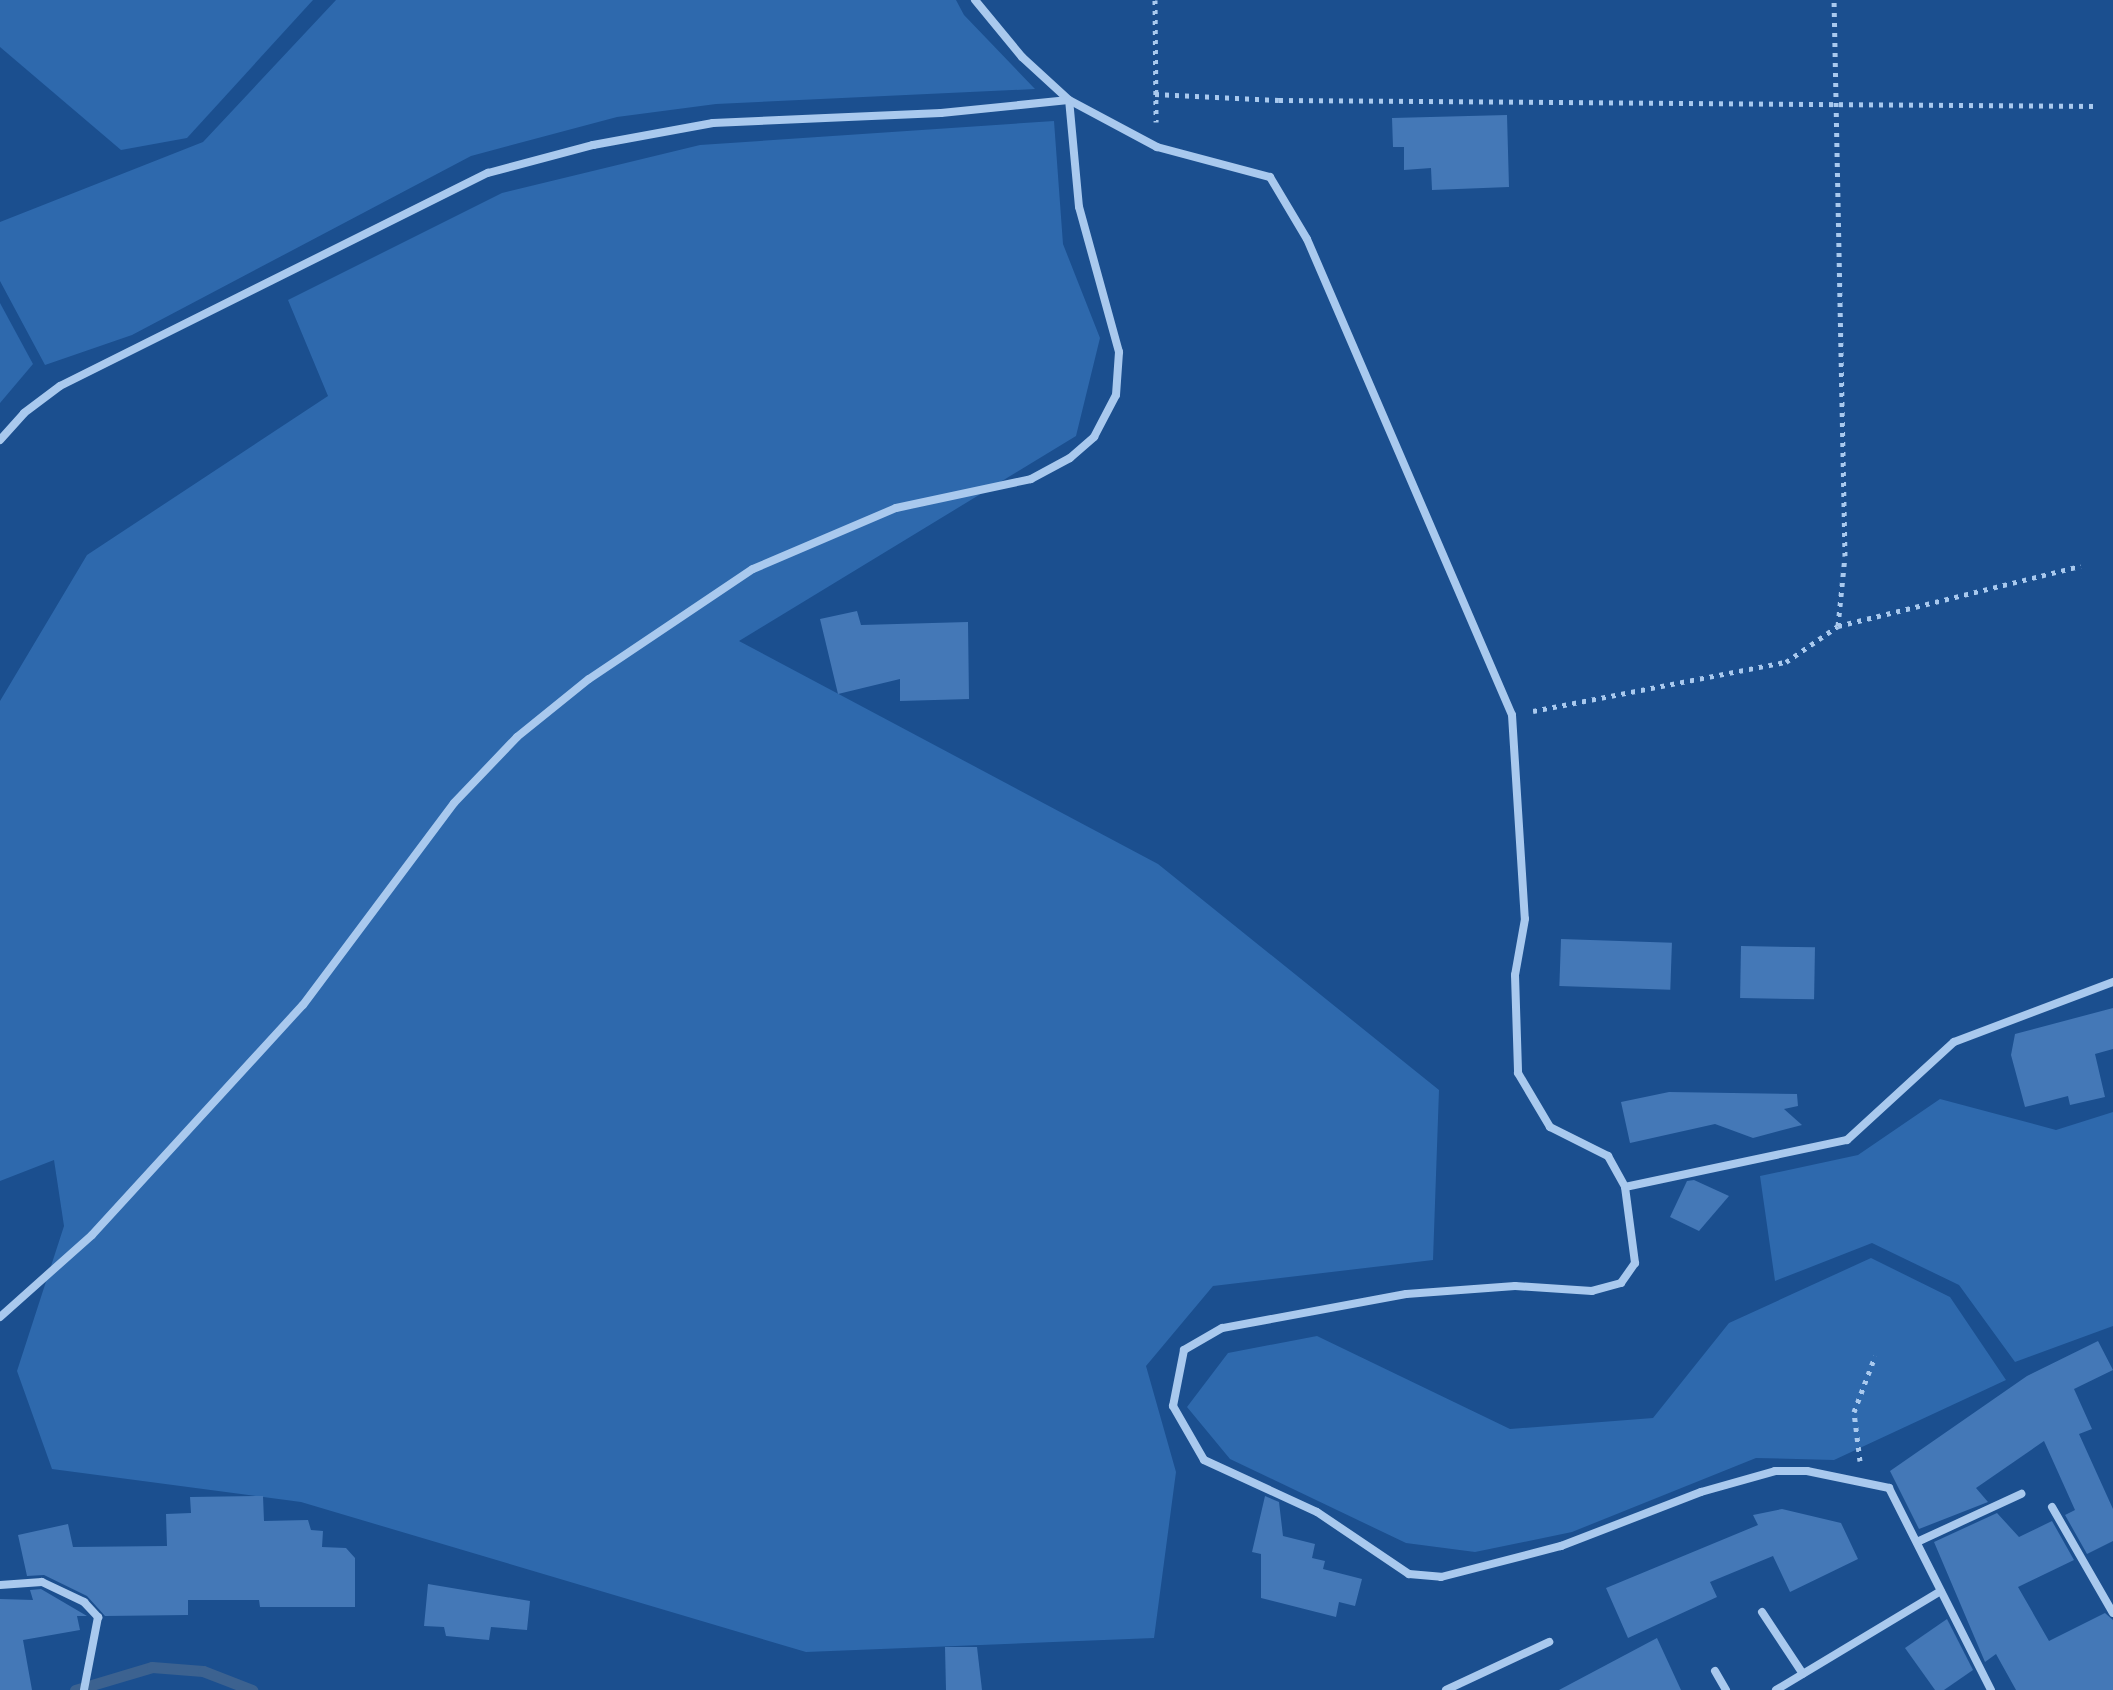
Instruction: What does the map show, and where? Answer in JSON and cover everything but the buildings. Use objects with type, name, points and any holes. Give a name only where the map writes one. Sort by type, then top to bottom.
[{"type":"street","points":[[975,0],[1069,100],[1157,147],[1270,177],[1307,239],[1512,715],[1525,919],[1515,975],[1518,1073],[1550,1127],[1608,1156],[1625,1187],[1635,1263],[1621,1283],[1592,1291],[1515,1286],[1406,1294],[1222,1328],[1184,1350],[1173,1406],[1204,1460],[1317,1512],[1409,1574],[1441,1577],[1561,1546],[1701,1492],[1775,1471],[1889,1488],[1991,1690]]},
{"type":"street","points":[[0,440],[24,413],[60,386],[488,173],[593,145],[713,123],[941,113],[1069,100]]},
{"type":"street","points":[[0,1317],[92,1235],[303,1005],[454,803],[541,717],[753,569],[896,508],[1031,479],[1070,458],[1094,437],[1116,395],[1119,352],[1079,207],[1069,100]]},
{"type":"street","points":[[1625,1187],[1847,1140],[1954,1042],[2113,982]]},
{"type":"street","points":[[1917,1542],[2021,1494]]},
{"type":"street","points":[[2052,1507],[2113,1613]]},
{"type":"street","points":[[0,1585],[42,1582],[84,1602],[98,1617],[84,1690]]},
{"type":"street","points":[[1776,1690],[1941,1591]]},
{"type":"street","points":[[1762,1612],[1803,1674]]},
{"type":"street","points":[[1446,1690],[1549,1642]]},
{"type":"street","points":[[1715,1671],[1726,1690]]},
{"type":"path","points":[[1155,0],[1155,94],[2097,106]]},
{"type":"path","points":[[1834,0],[1833,105],[1845,556],[1838,626]]},
{"type":"path","points":[[1512,715],[1786,662],[1838,626],[2081,566]]},
{"type":"path","points":[[1855,1481],[1862,1453],[1854,1412],[1875,1356]]},
{"type":"shaded area","points":[[0,0],[313,0],[187,138],[121,150],[0,47]]},
{"type":"shaded area","points":[[336,0],[956,0],[964,15],[1035,89],[716,104],[617,117],[471,156],[132,335],[45,365],[0,281],[0,222],[203,142]]},
{"type":"shaded area","points":[[1054,121],[1063,244],[1100,338],[1076,436],[739,641],[1158,864],[1439,1090],[1433,1260],[1213,1286],[1146,1366],[1176,1472],[1154,1638],[806,1652],[301,1502],[52,1469],[17,1371],[64,1226],[54,1160],[0,1181],[0,701],[87,555],[328,396],[288,300],[502,193],[700,145]]},
{"type":"shaded area","points":[[0,303],[33,364],[0,403]]},
{"type":"shaded area","points":[[1940,1099],[2056,1130],[2113,1112],[2113,1326],[2015,1362],[1959,1285],[1872,1243],[1775,1281],[1760,1176],[1858,1155]]},
{"type":"shaded area","points":[[1871,1258],[1950,1297],[2006,1380],[1834,1460],[1756,1458],[1572,1532],[1475,1552],[1406,1543],[1230,1459],[1187,1407],[1228,1353],[1317,1336],[1510,1429],[1653,1418],[1729,1323]]},
{"type":"waterway","points":[[75,1690],[152,1667],[203,1671],[252,1690]]}]
